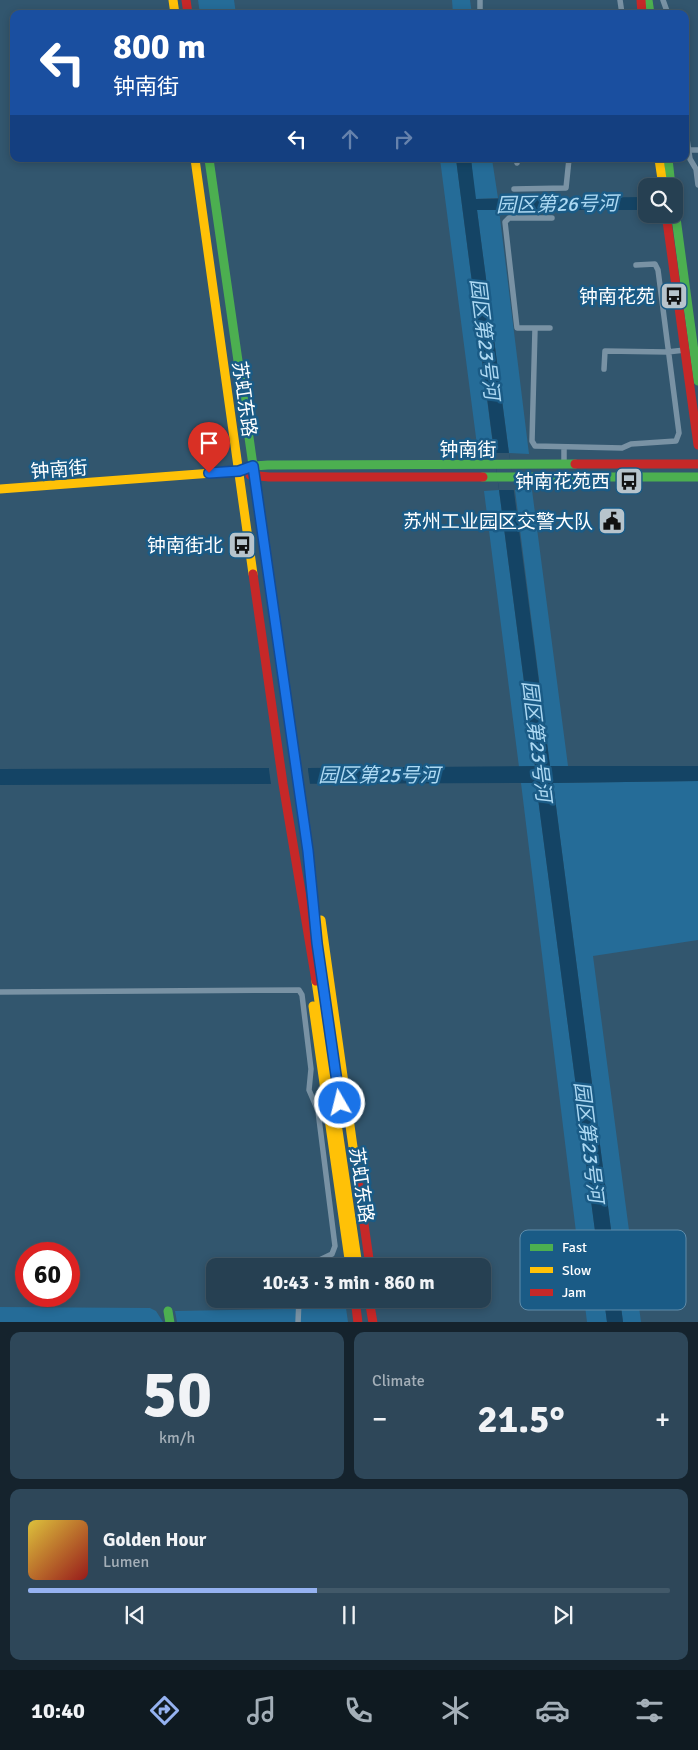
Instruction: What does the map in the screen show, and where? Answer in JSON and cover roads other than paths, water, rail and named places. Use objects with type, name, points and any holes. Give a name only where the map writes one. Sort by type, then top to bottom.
[{"type":"main road","name":"苏虹东路","points":[[195,162],[283,784],[305,926],[364,1258]]},
{"type":"main road","name":"苏虹东路","points":[[209,162],[308,851],[317,943],[357,1258]]},
{"type":"main road","points":[[659,162],[662,178]]},
{"type":"main road","points":[[668,162],[670,178]]},
{"type":"main road","points":[[673,223],[685,350],[698,444]]},
{"type":"main road","points":[[674,223],[698,381]]},
{"type":"main road","name":"钟南街","points":[[0,489],[239,471],[253,466],[698,464]]},
{"type":"main road","name":"钟南街","points":[[239,471],[255,476],[698,477]]},
{"type":"main road","points":[[308,851],[315,874],[369,1258]]},
{"type":"main road","points":[[305,926],[304,941],[349,1258]]},
{"type":"main road","points":[[356,1308],[358,1322]]},
{"type":"main road","points":[[364,1308],[366,1322]]},
{"type":"main road","points":[[371,1308],[373,1322]]},
{"type":"main road","points":[[376,1308],[378,1322]]},
{"type":"main road","points":[[168,1311],[170,1322]]},
{"type":"street","points":[[689,154],[691,162],[696,169],[698,185]]},
{"type":"street","points":[[514,189],[566,188],[569,162]]},
{"type":"street","points":[[550,328],[517,328],[505,222],[509,218],[552,218]]},
{"type":"street","points":[[535,328],[532,441],[538,447],[622,448],[631,444],[676,440],[679,433],[657,266],[653,264],[636,265]]},
{"type":"street","points":[[604,369],[605,351],[668,352],[685,350]]},
{"type":"street","points":[[564,448],[564,465]]},
{"type":"street","points":[[0,992],[299,990],[302,995],[312,1069],[309,1090],[318,1111],[335,1246],[332,1254],[323,1258]]},
{"type":"street","points":[[298,1322],[299,1308]]},
{"type":"water","points":[[456,162],[471,162],[476,199],[638,197],[638,210],[477,210],[550,766],[698,766],[698,781],[553,783],[611,1230],[595,1230],[536,783],[0,785],[0,769],[269,768],[269,770],[308,770],[308,768],[535,766]]},
{"type":"water","points":[[605,1310],[621,1310],[623,1322],[607,1322]]},
{"type":"place","name":"钟南花苑","points":[[674,296]]},
{"type":"place","name":"钟南花苑西","points":[[629,481]]},
{"type":"place","name":"苏州工业园区交警大队","points":[[612,521]]},
{"type":"place","name":"钟南街北","points":[[242,545]]},
{"type":"water label","name":"园区第26号河","points":[[557,204]]},
{"type":"water label","name":"园区第23号河","points":[[485,339]]},
{"type":"water label","name":"园区第23号河","points":[[537,741]]},
{"type":"water label","name":"园区第25号河","points":[[379,775]]},
{"type":"water label","name":"园区第23号河","points":[[589,1142]]}]
